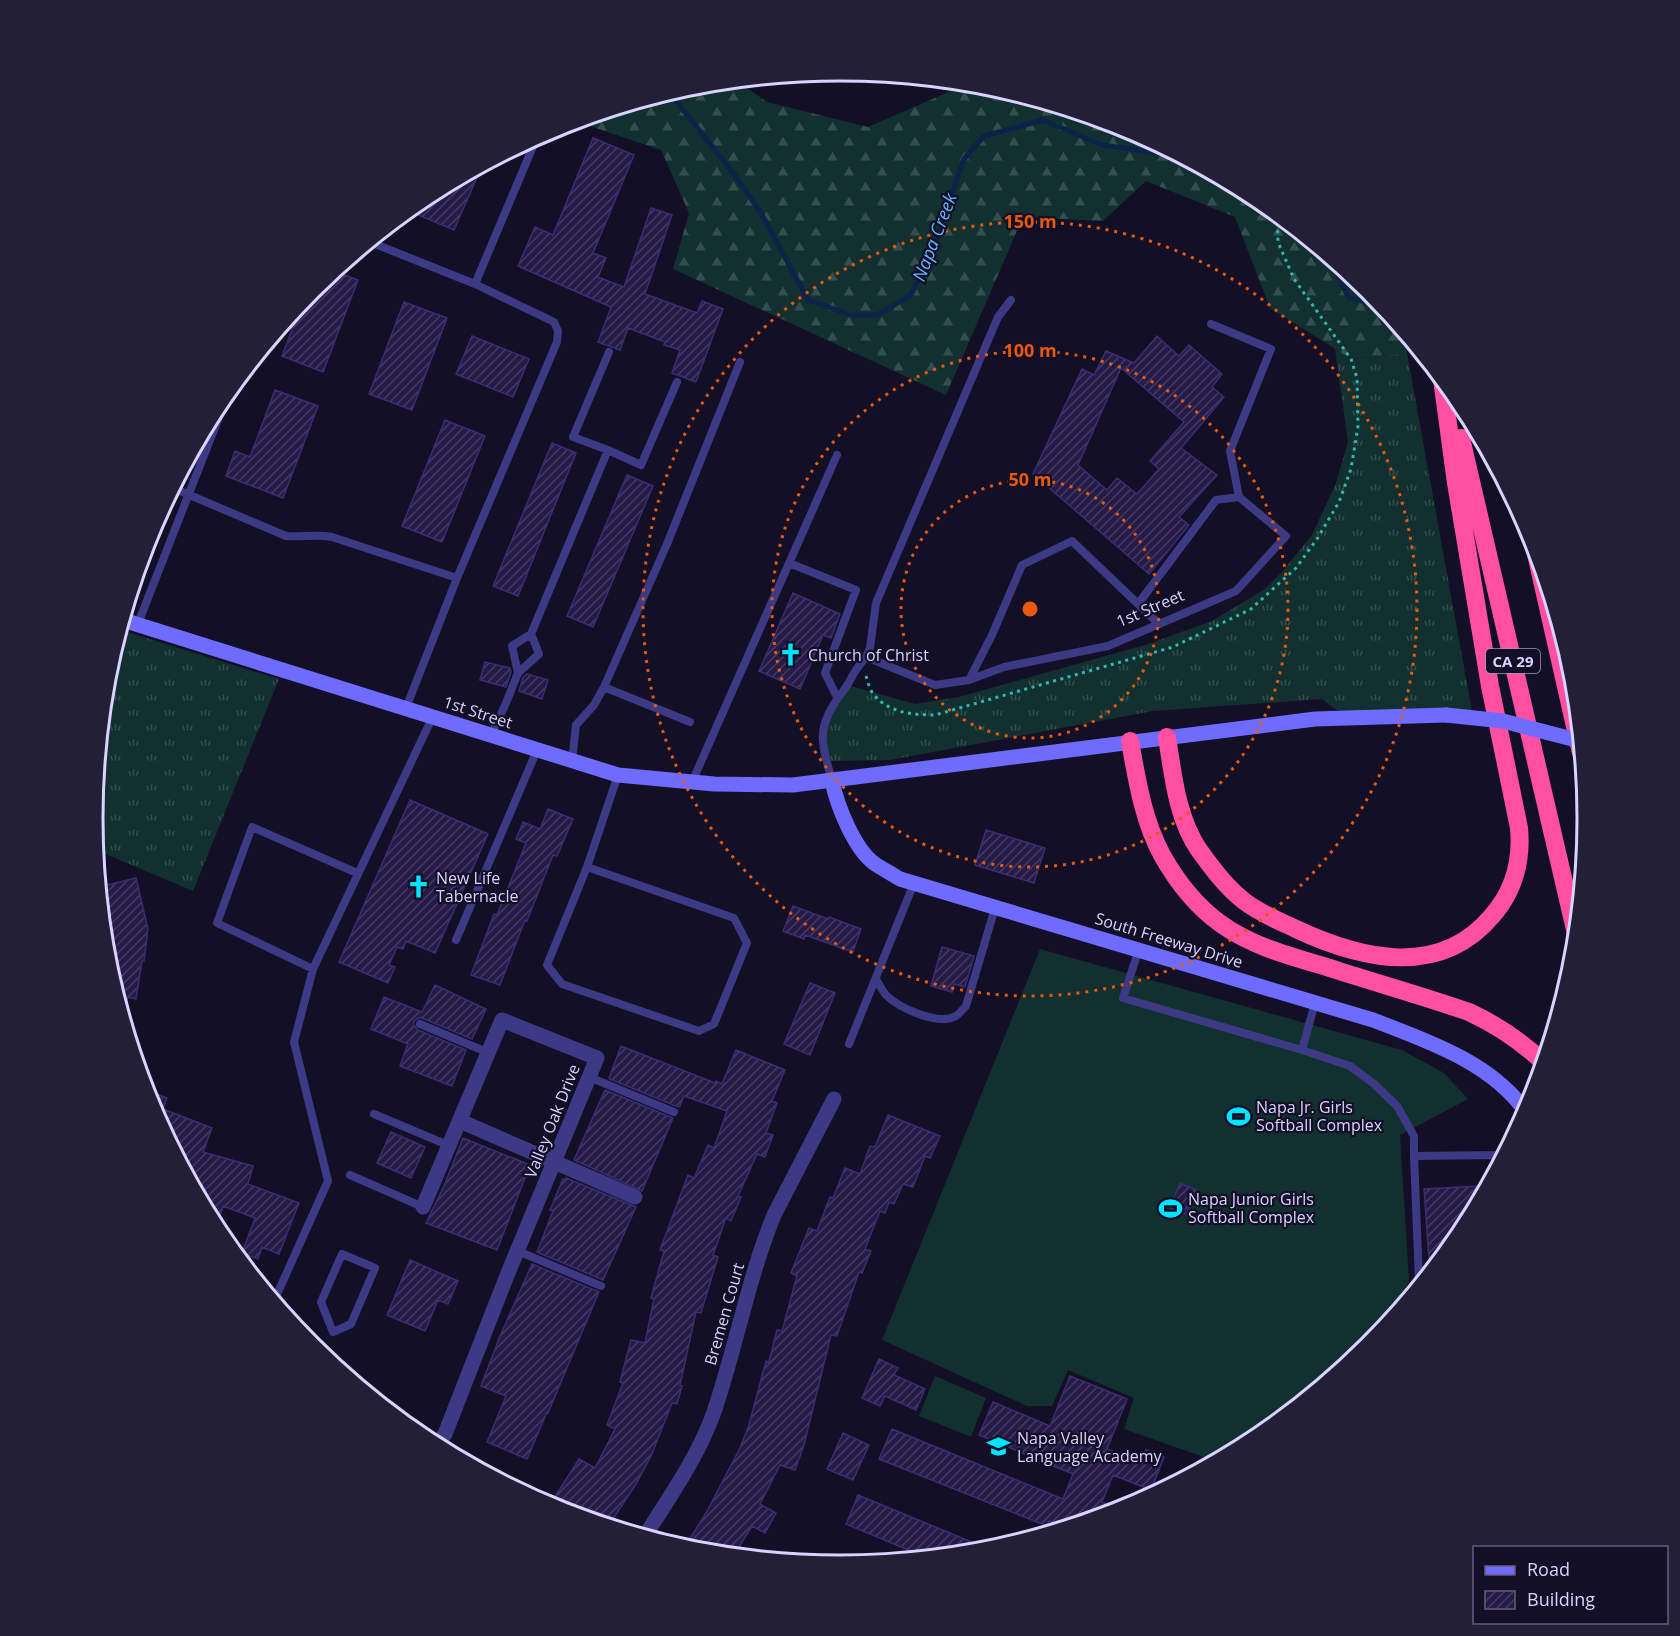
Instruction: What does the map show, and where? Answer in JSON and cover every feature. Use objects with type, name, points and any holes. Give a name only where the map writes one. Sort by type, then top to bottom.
[{"type":"highway","points":[[1167,737],[1174,784],[1183,816],[1197,848],[1218,876],[1245,901],[1273,918],[1351,950],[1369,955],[1404,958],[1436,953],[1452,947],[1477,931],[1497,911],[1516,876],[1521,844],[1520,828],[1490,686],[1456,483],[1444,397]]},
{"type":"highway","name":"CA 29","points":[[1455,412],[1571,913]]},
{"type":"highway","points":[[1130,741],[1139,791],[1162,854],[1178,881],[1198,905],[1222,925],[1281,953],[1469,1012],[1509,1033],[1537,1057]]},
{"type":"main road","name":"1st Street","points":[[130,623],[618,775],[693,782],[794,785],[1130,741],[1346,717],[1446,715],[1503,721],[1572,739]]},
{"type":"main road","name":"South Freeway Drive","points":[[832,781],[836,802],[858,842],[873,863],[900,879],[1373,1020],[1424,1040],[1465,1060],[1493,1079],[1519,1104]]},
{"type":"street","name":"Valley Oak Drive","points":[[423,1207],[502,1020],[597,1058],[442,1438]]},
{"type":"street","name":"Bremen Court","points":[[649,1530],[698,1450],[713,1414],[727,1370],[766,1235],[834,1099]]},
{"type":"street","points":[[460,1121],[635,1197]]},
{"type":"lane","points":[[475,284],[532,149]]},
{"type":"lane","points":[[377,245],[475,284],[554,322],[558,331],[557,342],[456,578],[406,708]]},
{"type":"lane","points":[[832,781],[822,738],[823,726],[837,698],[853,673],[867,657],[876,603],[998,317],[1011,300]]},
{"type":"lane","points":[[1138,604],[1216,500],[1239,497],[1230,452],[1271,349],[1211,324]]},
{"type":"lane","points":[[609,352],[573,437],[641,465],[677,382]]},
{"type":"lane","points":[[572,761],[576,725],[594,705],[604,687],[667,544],[740,362]]},
{"type":"lane","points":[[130,623],[148,593],[215,428]]},
{"type":"lane","points":[[518,673],[512,646],[531,634],[608,450]]},
{"type":"lane","points":[[693,782],[837,455]]},
{"type":"lane","points":[[179,491],[286,536],[302,537],[317,534],[332,537],[456,578]]},
{"type":"lane","name":"1st Street","points":[[867,657],[935,686],[969,680],[1004,667],[1108,646],[1236,591],[1286,536],[1239,497]]},
{"type":"lane","points":[[969,680],[992,635],[1022,565],[1072,541],[1159,624]]},
{"type":"lane","points":[[789,563],[856,590],[825,673],[837,698]]},
{"type":"lane","points":[[491,735],[518,673],[538,654],[531,634]]},
{"type":"lane","points":[[604,687],[690,722]]},
{"type":"lane","points":[[277,1294],[328,1181],[294,1042],[313,969],[433,716]]},
{"type":"lane","points":[[456,940],[537,750]]},
{"type":"lane","points":[[587,867],[734,918],[747,943],[714,1024],[699,1031],[562,984],[547,965],[587,867],[618,775]]},
{"type":"lane","points":[[313,969],[217,923],[252,827],[357,873]]},
{"type":"lane","points":[[849,1044],[914,883]]},
{"type":"lane","points":[[876,979],[886,994],[902,1007],[921,1015],[954,1017],[966,1006],[995,908]]},
{"type":"lane","points":[[1139,949],[1123,998],[1350,1066],[1397,1106],[1414,1137],[1419,1274]]},
{"type":"lane","points":[[1302,1050],[1315,1003]]},
{"type":"lane","points":[[420,1024],[489,1053]]},
{"type":"lane","points":[[589,1077],[674,1112]]},
{"type":"lane","points":[[374,1114],[450,1146]]},
{"type":"lane","points":[[1414,1156],[1495,1155]]},
{"type":"lane","points":[[350,1175],[423,1207]]},
{"type":"lane","points":[[518,1251],[601,1286]]},
{"type":"lane","points":[[342,1254],[375,1268],[351,1324],[333,1332],[321,1302],[342,1254]]},
{"type":"green space","points":[[745,87],[767,102],[868,127],[953,90],[1031,106],[1122,137],[1209,180],[1249,205],[1289,233],[1326,264],[1394,332],[1405,345],[1407,353],[1351,359],[1270,308],[1235,217],[1146,181],[1103,221],[1023,217],[946,395],[673,269],[689,213],[661,150],[588,126],[649,106]]},
{"type":"green space","points":[[1335,349],[1351,359],[1407,353],[1473,717],[1346,717],[1322,699],[1153,711],[890,760],[827,761],[823,747],[832,707],[847,685],[915,704],[959,697],[1145,645],[1212,621],[1265,589],[1312,535],[1336,483],[1348,442]]},
{"type":"green space","points":[[127,632],[279,679],[193,891],[104,854],[103,818],[109,722]]},
{"type":"green space","name":"Napa Junior Girls Softball Complex","points":[[1040,949],[1402,1050],[1444,1073],[1468,1099],[1400,1135],[1409,1281],[1403,1293],[1361,1339],[1289,1403],[1205,1458],[1124,1429],[1134,1398],[1068,1370],[1052,1406],[1027,1406],[882,1340]]},
{"type":"green space","points":[[935,1376],[986,1398],[971,1437],[919,1416]]},
{"type":"building","points":[[593,138],[634,155],[593,253],[606,258],[598,277],[624,287],[651,208],[672,215],[645,294],[697,313],[702,301],[723,309],[696,382],[672,373],[680,350],[664,345],[665,342],[628,328],[620,350],[598,342],[611,307],[518,266],[535,227],[553,235]]},
{"type":"building","points":[[477,177],[454,230],[417,214]]},
{"type":"building","points":[[343,274],[358,280],[323,372],[282,356],[295,323],[319,297]]},
{"type":"building","points":[[404,302],[447,318],[412,410],[369,394]]},
{"type":"building","points":[[472,336],[529,359],[513,397],[456,374]]},
{"type":"building","points":[[1157,336],[1179,356],[1189,345],[1222,374],[1212,387],[1224,397],[1181,448],[1217,475],[1179,517],[1189,525],[1149,574],[1033,474],[1082,369],[1094,375],[1106,351],[1134,363]],"holes":[[[1121,368],[1184,422],[1150,461],[1159,469],[1137,494],[1117,478],[1107,490],[1078,465]]]},
{"type":"building","points":[[275,390],[318,406],[283,498],[226,476],[235,451],[250,457]]},
{"type":"building","points":[[445,420],[485,436],[442,542],[402,526]]},
{"type":"building","points":[[552,443],[576,453],[518,596],[493,586]]},
{"type":"building","points":[[627,475],[653,486],[593,627],[567,616]]},
{"type":"building","name":"Church of Christ","points":[[793,593],[840,614],[831,638],[823,635],[800,689],[759,671]]},
{"type":"building","points":[[485,662],[510,668],[511,672],[506,687],[480,680]]},
{"type":"building","points":[[527,674],[548,680],[542,699],[519,691],[523,677]]},
{"type":"building","name":"New Life Tabernacle","points":[[410,800],[488,834],[435,953],[406,941],[403,949],[397,947],[389,965],[395,967],[388,983],[339,962]]},
{"type":"building","points":[[548,809],[573,819],[557,856],[553,855],[500,985],[471,975],[494,914],[497,915],[526,843],[516,839],[523,822],[540,829]]},
{"type":"building","points":[[986,830],[1045,848],[1034,883],[975,865]]},
{"type":"building","points":[[136,878],[148,929],[136,999],[128,997],[126,1002],[117,962],[107,885]]},
{"type":"building","points":[[793,906],[861,929],[853,952],[805,935],[804,939],[783,931]]},
{"type":"building","points":[[942,947],[974,956],[965,987],[954,984],[952,992],[931,986]]},
{"type":"building","points":[[810,983],[835,993],[810,1055],[784,1044]]},
{"type":"building","points":[[435,985],[486,1009],[472,1039],[422,1018],[414,1021],[418,1030],[466,1050],[452,1086],[400,1066],[408,1044],[371,1029],[384,997],[422,1012]]},
{"type":"building","points":[[621,1046],[715,1083],[716,1081],[722,1084],[736,1050],[785,1070],[772,1101],[777,1103],[766,1133],[773,1135],[765,1157],[757,1154],[738,1196],[741,1197],[731,1221],[726,1218],[713,1255],[718,1257],[701,1313],[696,1312],[677,1404],[672,1403],[651,1456],[613,1519],[554,1497],[579,1459],[595,1468],[615,1429],[607,1425],[623,1383],[620,1382],[631,1340],[645,1343],[654,1299],[651,1298],[664,1251],[660,1250],[688,1175],[694,1178],[708,1145],[714,1148],[727,1111],[684,1096],[678,1107],[609,1078]]},
{"type":"building","points":[[605,1090],[673,1118],[642,1191],[574,1160]]},
{"type":"building","points":[[157,1094],[167,1098],[163,1109]]},
{"type":"building","points":[[163,1109],[212,1128],[203,1152],[253,1166],[248,1184],[299,1203],[279,1254],[262,1247],[258,1259],[246,1255],[243,1250],[255,1218],[223,1206],[220,1216]]},
{"type":"building","points":[[888,1115],[940,1136],[930,1158],[925,1156],[913,1187],[903,1184],[894,1204],[889,1202],[885,1213],[880,1211],[865,1249],[871,1251],[862,1273],[859,1272],[837,1336],[831,1335],[804,1445],[795,1470],[780,1465],[760,1504],[776,1513],[765,1533],[752,1526],[738,1548],[689,1539],[740,1448],[749,1425],[766,1361],[769,1362],[777,1330],[782,1331],[797,1276],[791,1273],[809,1228],[817,1231],[830,1197],[833,1198],[845,1168],[860,1174],[870,1146],[875,1147]]},
{"type":"building","points":[[391,1132],[425,1147],[411,1178],[377,1163]]},
{"type":"building","points":[[463,1138],[530,1165],[497,1250],[426,1223]]},
{"type":"building","points":[[566,1178],[636,1207],[603,1280],[537,1252],[553,1211],[550,1210],[563,1179],[566,1180]]},
{"type":"building","points":[[1180,1183],[1196,1190],[1186,1214],[1170,1208]]},
{"type":"building","points":[[1478,1186],[1429,1261],[1424,1189]]},
{"type":"building","points":[[410,1260],[458,1281],[448,1304],[438,1300],[425,1331],[387,1315]]},
{"type":"building","points":[[532,1264],[599,1292],[527,1459],[487,1442],[506,1396],[481,1386]]},
{"type":"building","points":[[879,1359],[898,1368],[894,1375],[925,1389],[916,1410],[885,1396],[880,1406],[862,1398]]},
{"type":"building","points":[[1070,1376],[1127,1399],[1107,1449],[1141,1463],[1146,1450],[1164,1457],[1153,1485],[1146,1488],[1113,1475],[1102,1502],[1108,1504],[1054,1523],[1049,1521],[1046,1526],[879,1459],[892,1429],[1063,1499],[1073,1474],[979,1435],[993,1402],[1050,1426]]},
{"type":"building","points":[[843,1433],[869,1445],[853,1480],[827,1469]]},
{"type":"building","points":[[858,1495],[973,1543],[911,1551],[846,1524]]},
{"type":"waterway","name":"Napa Creek","points":[[675,100],[734,174],[761,213],[808,300],[851,315],[877,315],[911,295],[931,254],[964,159],[984,136],[1043,120],[1102,145],[1157,153]]},
{"type":"waterway","name":"Napa Creek","points":[[1339,276],[1348,297],[1365,302]]},
{"type":"place","name":"Church of Christ","points":[[790,655]]},
{"type":"place","name":"New Life Tabernacle","points":[[418,887]]},
{"type":"place","name":"Napa Jr. Girls Softball Complex","points":[[1238,1116]]},
{"type":"place","name":"Napa Junior Girls Softball Complex","points":[[1170,1208]]},
{"type":"place","name":"Napa Valley Language Academy","points":[[999,1447]]}]
